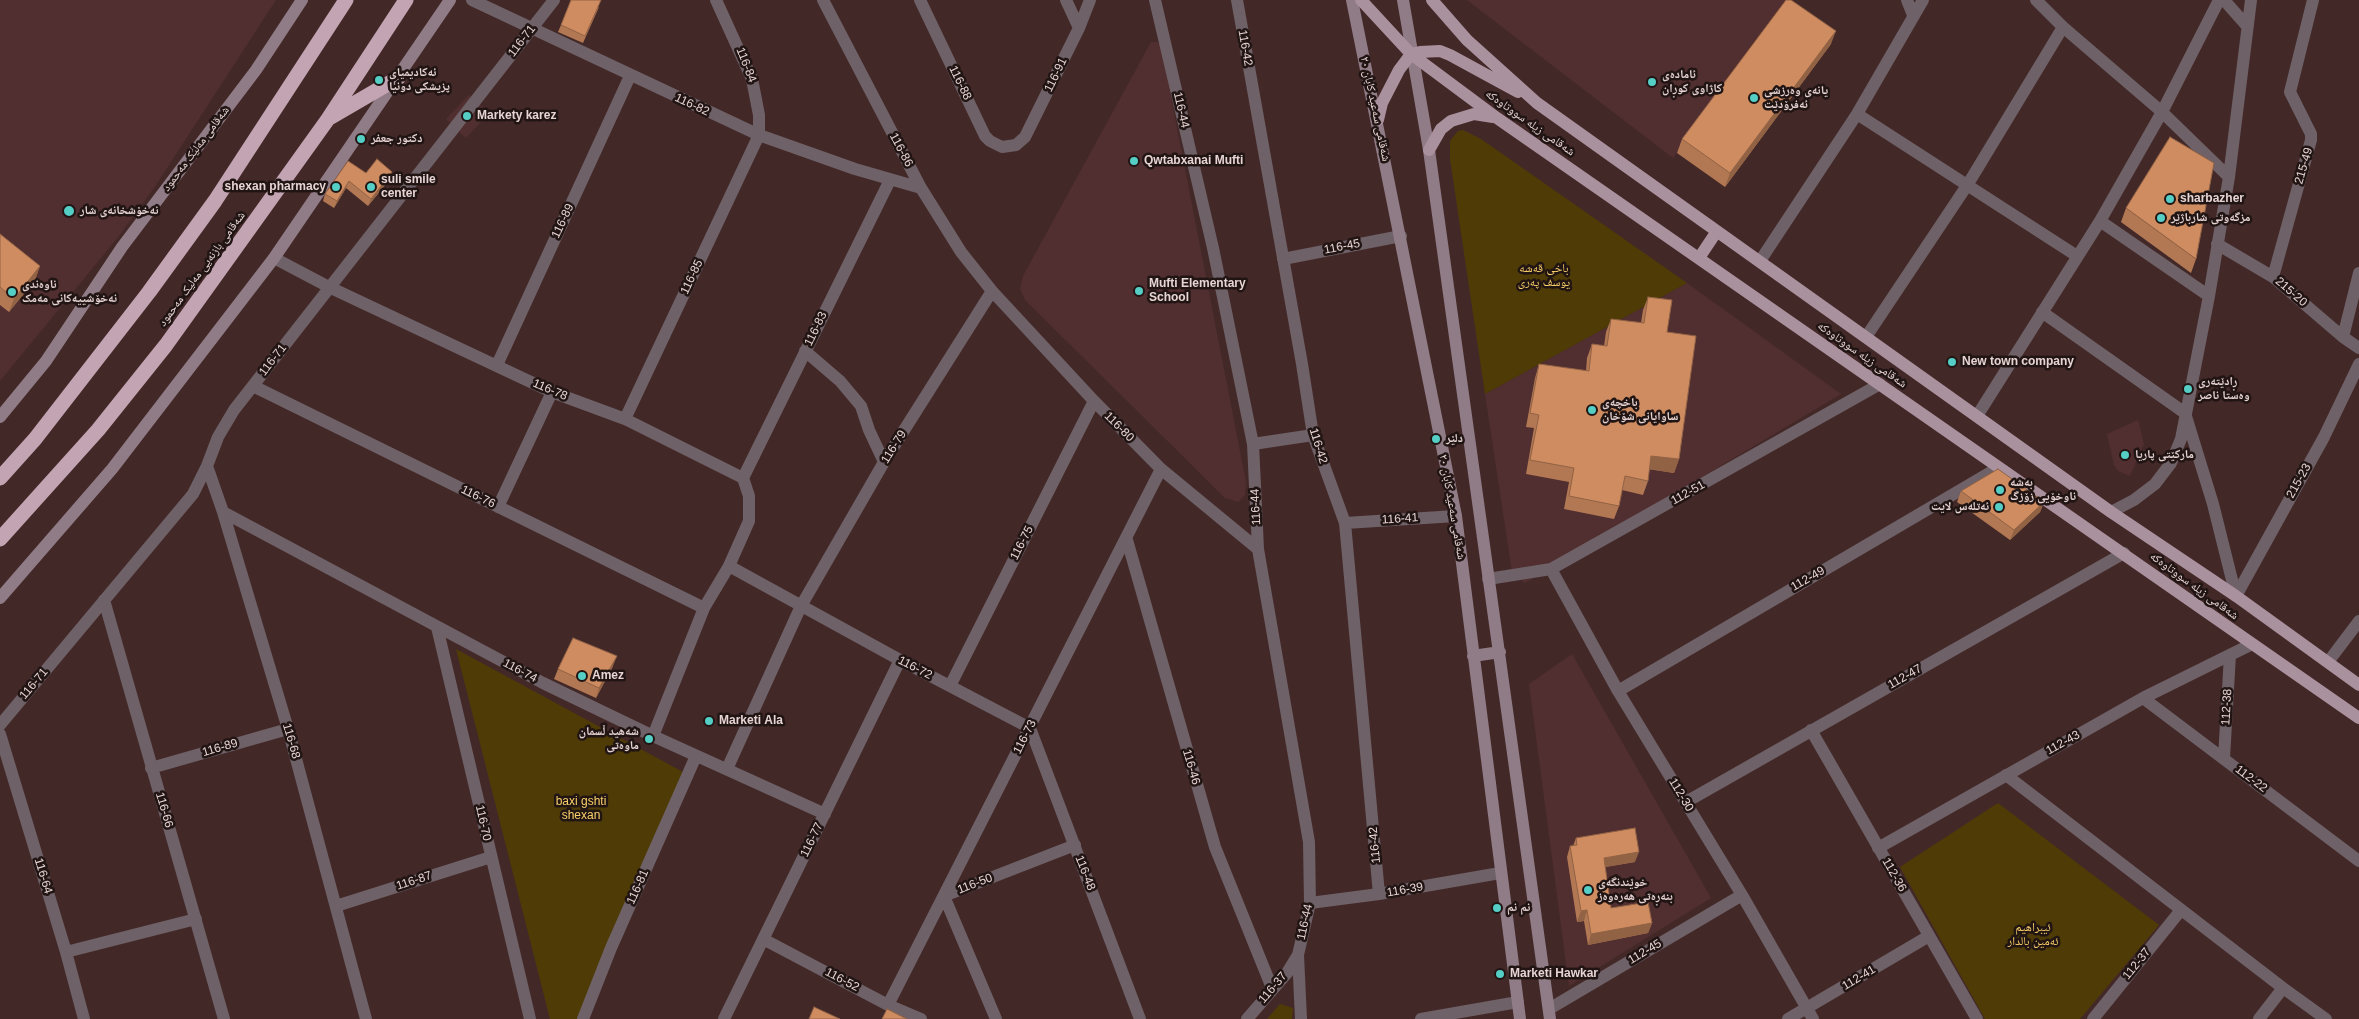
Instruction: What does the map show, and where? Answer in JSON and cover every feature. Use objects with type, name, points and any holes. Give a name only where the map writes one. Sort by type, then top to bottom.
[{"type":"highway","points":[[0,478],[34,438],[148,292],[215,201],[346,0]]},
{"type":"highway","name":"شەقامی بازنەیی مەلیک مەحمود","points":[[0,539],[98,430],[166,345],[328,120],[406,0]]},
{"type":"highway","points":[[328,120],[398,78]]},
{"type":"main road","name":"شەقامی مەلیک مەحمود","points":[[0,418],[46,361],[122,247],[256,70],[302,0]]},
{"type":"main road","points":[[0,598],[112,469],[274,258],[450,0]]},
{"type":"main road","name":"شەقامی سەعید کابان ٢٠","points":[[1352,0],[1378,120],[1456,516],[1520,1019]]},
{"type":"main road","name":"شەقامی زیلە سووتاوەکە","points":[[1361,0],[1411,54],[1497,118],[2359,718]]},
{"type":"main road","name":"شەقامی سەعید کابان ٢٠","points":[[1403,0],[1429,150],[1549,1014]]},
{"type":"main road","name":"شەقامی زیلە سووتاوەکە","points":[[1432,0],[1467,40],[1537,103],[2111,512],[2236,596],[2359,685]]},
{"type":"main road","points":[[1378,120],[1390,86],[1411,54],[1430,50],[1445,53],[1537,103]]},
{"type":"main road","points":[[1429,150],[1441,129],[1451,121],[1474,114],[1497,118]]},
{"type":"main road","points":[[1699,258],[1717,230]]},
{"type":"main road","points":[[1473,656],[1500,652]]},
{"type":"street","name":"116-82","points":[[472,0],[532,30],[759,135],[890,180],[921,188]]},
{"type":"street","name":"116-71","points":[[0,725],[188,500],[207,466],[225,423],[554,0]]},
{"type":"street","name":"116-84","points":[[716,0],[752,79],[759,115],[759,135]]},
{"type":"street","name":"116-86","points":[[823,0],[921,188],[961,252],[992,291]]},
{"type":"street","name":"116-88","points":[[920,0],[985,136],[1002,147],[1016,145]]},
{"type":"street","points":[[1066,0],[1079,28]]},
{"type":"street","name":"116-91","points":[[1016,145],[1026,137],[1079,28],[1090,0]]},
{"type":"street","name":"116-44","points":[[1155,0],[1213,248],[1253,444],[1258,549],[1309,842],[1310,903],[1298,955],[1300,1019]]},
{"type":"street","name":"116-42","points":[[1237,0],[1313,435],[1345,523],[1379,894]]},
{"type":"street","points":[[1907,0],[1912,15]]},
{"type":"street","points":[[1760,261],[1857,114],[1912,15],[1923,0]]},
{"type":"street","points":[[2036,0],[2162,112],[2229,177]]},
{"type":"street","points":[[1977,416],[2100,221],[2162,112],[2219,0]]},
{"type":"street","points":[[2224,0],[2247,26]]},
{"type":"street","points":[[2111,512],[2134,500],[2155,484],[2174,455],[2181,439],[2209,296],[2229,177],[2250,0]]},
{"type":"street","name":"215-49","points":[[2273,277],[2311,140],[2311,134],[2290,92],[2314,0]]},
{"type":"street","points":[[1866,337],[1968,184],[2063,26]]},
{"type":"street","name":"116-89","points":[[497,366],[630,76]]},
{"type":"street","points":[[1857,114],[2077,256]]},
{"type":"street","name":"116-85","points":[[625,419],[759,135]]},
{"type":"street","name":"116-83","points":[[743,478],[890,180]]},
{"type":"street","points":[[2100,221],[2209,296]]},
{"type":"street","name":"116-45","points":[[1283,259],[1401,236]]},
{"type":"street","name":"215-20","points":[[2218,244],[2273,277],[2343,337],[2359,348]]},
{"type":"street","name":"116-78","points":[[274,258],[330,288],[552,392],[625,419],[743,478]]},
{"type":"street","points":[[2343,337],[2359,273]]},
{"type":"street","name":"116-80","points":[[992,291],[1094,401],[1161,469],[1258,549]]},
{"type":"street","name":"116-79","points":[[727,770],[801,606],[884,462],[992,291]]},
{"type":"street","points":[[2042,312],[2185,413],[2213,504],[2236,596]]},
{"type":"street","points":[[805,351],[840,381],[861,406],[869,430],[884,462]]},
{"type":"street","name":"215-23","points":[[2236,596],[2324,437],[2359,364]]},
{"type":"street","name":"112-51","points":[[1488,579],[1551,569],[1880,384]]},
{"type":"street","name":"116-76","points":[[253,386],[704,608]]},
{"type":"street","points":[[498,507],[552,392]]},
{"type":"street","name":"116-75","points":[[950,686],[1094,401]]},
{"type":"street","points":[[1253,444],[1313,435]]},
{"type":"street","name":"116-68","points":[[207,466],[224,512],[288,729],[366,1019]]},
{"type":"street","name":"112-49","points":[[1618,691],[1998,468]]},
{"type":"street","name":"116-73","points":[[888,1005],[1161,469]]},
{"type":"street","points":[[653,736],[704,608],[728,566],[749,521],[749,496],[743,478]]},
{"type":"street","name":"116-74","points":[[224,512],[543,683],[696,756],[825,814]]},
{"type":"street","name":"116-41","points":[[1345,523],[1456,516]]},
{"type":"street","name":"116-46","points":[[1126,540],[1215,847],[1272,988]]},
{"type":"street","name":"112-47","points":[[1686,802],[2124,553]]},
{"type":"street","points":[[728,566],[801,606]]},
{"type":"street","name":"112-30","points":[[1551,569],[1618,691],[1742,894],[1810,1014]]},
{"type":"street","name":"116-66","points":[[104,600],[224,1019]]},
{"type":"street","name":"116-72","points":[[801,606],[1030,728]]},
{"type":"street","points":[[2328,662],[2359,621]]},
{"type":"street","name":"116-70","points":[[437,627],[530,1019]]},
{"type":"street","name":"112-43","points":[[1878,848],[2143,698],[2252,644]]},
{"type":"street","name":"112-38","points":[[2224,758],[2230,655]]},
{"type":"street","name":"116-77","points":[[724,1019],[900,660]]},
{"type":"street","name":"112-22","points":[[2143,698],[2359,861]]},
{"type":"street","name":"116-48","points":[[1030,728],[1140,1019]]},
{"type":"street","name":"116-89","points":[[151,768],[288,729]]},
{"type":"street","name":"112-36","points":[[1811,730],[1977,1019]]},
{"type":"street","name":"116-64","points":[[0,734],[66,952],[84,1019]]},
{"type":"street","name":"116-81","points":[[583,1019],[611,948],[696,756]]},
{"type":"street","points":[[2006,775],[2326,1019]]},
{"type":"street","name":"116-50","points":[[996,1019],[944,896],[1075,845]]},
{"type":"street","name":"116-87","points":[[336,906],[492,857]]},
{"type":"street","name":"116-39","points":[[1310,903],[1379,894],[1500,873]]},
{"type":"street","name":"112-45","points":[[1549,1014],[1742,894]]},
{"type":"street","name":"112-37","points":[[2093,1019],[2181,910]]},
{"type":"street","points":[[66,952],[196,919]]},
{"type":"street","name":"112-41","points":[[1788,1019],[1810,1014],[1929,936]]},
{"type":"street","name":"116-52","points":[[763,939],[888,1005],[922,1019]]},
{"type":"street","name":"116-37","points":[[1247,1019],[1298,955]]},
{"type":"street","points":[[2259,1019],[2283,988]]},
{"type":"street","points":[[1421,1019],[1518,1002]]},
{"type":"shaded area","name":"نەخۆشخانەی شار","points":[[0,0],[276,0],[156,185],[119,236],[0,381]]},
{"type":"shaded area","name":"ئامادەی کاژاوی کوڕان","points":[[1467,0],[1791,0],[1673,158]]},
{"type":"shaded area","name":"Qwtabxanai Mufti","points":[[1151,42],[1157,42],[1161,46],[1246,482],[1245,495],[1238,502],[1225,498],[1025,300],[1020,289],[1023,276]]},
{"type":"shaded area","name":"Markety karez","points":[[469,95],[489,113],[466,138],[446,119]]},
{"type":"shaded area","points":[[1687,283],[1841,394],[1525,583],[1512,572],[1485,394]]},
{"type":"shaded area","name":"مارکێتی پاریا","points":[[2138,420],[2144,444],[2130,476],[2118,471],[2114,465],[2107,434]]},
{"type":"shaded area","points":[[1572,654],[1711,898],[1569,986],[1529,684]]},
{"type":"green space","name":"باخی قەشە یوسف پەری","points":[[1463,130],[1481,139],[1687,283],[1485,394],[1450,159],[1450,141],[1458,131]]},
{"type":"green space","name":"baxi gshti shexan","points":[[456,649],[683,772],[580,1019],[550,1019]]},
{"type":"green space","name":"ئیبراهیم ئەمین بالدار","points":[[1998,803],[2159,925],[2080,1019],[1985,1019],[1900,867]]},
{"type":"green space","points":[[1280,1004],[1293,1008],[1292,1019],[1267,1019]]},
{"type":"building","points":[[571,0],[601,0],[585,36],[561,25]]},
{"type":"building","name":"یانەی وەرزشی ئەفرۆدێت","points":[[1786,0],[1791,0],[1836,31],[1730,173],[1682,139]]},
{"type":"building","name":"sharbazher","points":[[2170,137],[2214,163],[2196,259],[2126,208]]},
{"type":"building","points":[[377,159],[392,172],[371,199],[349,181],[337,201],[325,194],[348,161],[366,173]]},
{"type":"building","points":[[0,234],[40,266],[14,299],[0,287]]},
{"type":"building","name":"باخچەی ساوایانی شۆخان","points":[[1648,297],[1672,300],[1667,332],[1696,336],[1679,459],[1651,456],[1648,481],[1625,476],[1619,506],[1569,496],[1574,468],[1530,460],[1539,415],[1530,413],[1539,364],[1589,371],[1592,344],[1607,346],[1611,319],[1644,323]]},
{"type":"building","name":"ئەتلەس لایت","points":[[1998,469],[2044,502],[2014,530],[1961,491]]},
{"type":"building","name":"Amez","points":[[573,638],[617,656],[599,688],[558,669]]},
{"type":"building","name":"خوێندنگەی بنەڕەتی هەرەوەز","points":[[1635,828],[1639,852],[1604,858],[1611,908],[1648,902],[1652,923],[1591,934],[1587,910],[1581,911],[1570,846],[1577,845],[1576,838]]},
{"type":"building","points":[[814,1007],[840,1019],[809,1019]]},
{"type":"building","points":[[887,1009],[907,1019],[882,1019]]},
{"type":"place","name":"ئەکادیمیای پزیشکی دونیا","points":[[379,80]]},
{"type":"place","name":"ئامادەی کاژاوی کوڕان","points":[[1652,82]]},
{"type":"place","name":"یانەی وەرزشی ئەفرۆدێت","points":[[1754,98]]},
{"type":"place","name":"Markety karez","points":[[467,116]]},
{"type":"place","name":"دكتور جعفر","points":[[361,139]]},
{"type":"place","name":"Qwtabxanai Mufti","points":[[1134,161]]},
{"type":"place","name":"shexan pharmacy","points":[[336,187]]},
{"type":"place","name":"suli smile center","points":[[371,187]]},
{"type":"place","name":"sharbazher","points":[[2170,199]]},
{"type":"place","name":"نەخۆشخانەی شار","points":[[69,211]]},
{"type":"place","name":"مزگەوتی شارباژێر","points":[[2161,218]]},
{"type":"place","name":"Mufti Elementary School","points":[[1139,291]]},
{"type":"place","name":"ناوەندی نەخۆشییەکانی مەمک","points":[[12,292]]},
{"type":"place","name":"New town company","points":[[1952,362]]},
{"type":"place","name":"ڕادێتەری وەستا ناصر","points":[[2188,389]]},
{"type":"place","name":"باخچەی ساوایانی شۆخان","points":[[1592,410]]},
{"type":"place","name":"دلێر","points":[[1436,439]]},
{"type":"place","name":"مارکێتی پاریا","points":[[2125,455]]},
{"type":"place","name":"بەشە ناوخۆیی زۆزگ","points":[[2000,490]]},
{"type":"place","name":"ئەتلەس لایت","points":[[1999,507]]},
{"type":"place","name":"Amez","points":[[582,676]]},
{"type":"place","name":"Marketi Ala","points":[[709,721]]},
{"type":"place","name":"شەھید ڵسمان ماوەتی","points":[[649,739]]},
{"type":"place","name":"خوێندنگەی بنەڕەتی هەرەوەز","points":[[1588,890]]},
{"type":"place","name":"نم نم","points":[[1497,908]]},
{"type":"place","name":"Marketi Hawkar","points":[[1500,974]]}]
